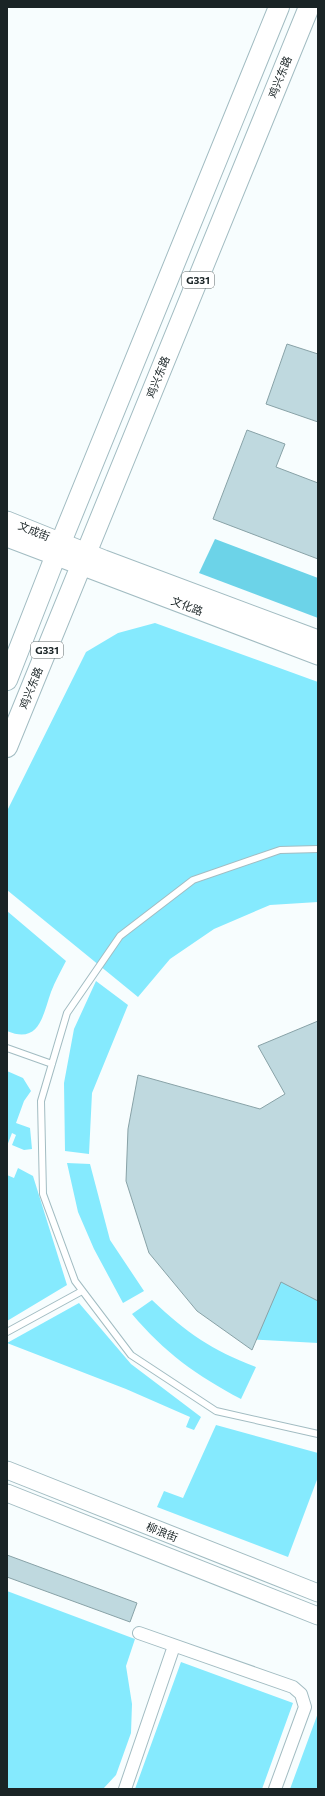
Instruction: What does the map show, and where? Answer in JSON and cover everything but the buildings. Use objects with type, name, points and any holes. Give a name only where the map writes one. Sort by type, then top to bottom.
[{"type":"highway","name":"G331","points":[[7,680],[279,7]]},
{"type":"highway","name":"鸡兴东路","points":[[7,747],[309,7]]},
{"type":"main road","name":"文成街","points":[[7,520],[59,550]]},
{"type":"main road","name":"文成街","points":[[7,538],[59,550]]},
{"type":"main road","name":"文化路","points":[[59,550],[318,639]]},
{"type":"main road","name":"文化路","points":[[84,559],[318,656]]},
{"type":"main road","name":"柳浪街","points":[[7,1470],[318,1593]]},
{"type":"main road","name":"柳浪街","points":[[7,1493],[318,1616]]},
{"type":"street","points":[[139,1633],[293,1687],[301,1694],[305,1707],[275,1789]]},
{"type":"street","points":[[125,1789],[174,1646]]},
{"type":"lane","points":[[318,849],[280,850],[193,880],[120,936],[67,1013],[41,1101],[43,1194],[75,1281],[131,1355],[216,1411],[318,1434]]},
{"type":"lane","points":[[7,1048],[52,1064]]},
{"type":"lane","points":[[7,1332],[82,1291]]},
{"type":"shaded area","points":[[215,539],[318,578],[318,618],[199,573]]},
{"type":"shaded area","points":[[155,623],[318,682],[318,902],[270,905],[214,929],[170,959],[138,997],[7,890],[7,811],[86,652],[118,633]]},
{"type":"shaded area","points":[[7,911],[66,961],[56,980],[42,1018],[33,1031],[27,1034],[18,1034],[7,1031]]},
{"type":"shaded area","points":[[96,981],[128,1005],[92,1093],[89,1154],[65,1151],[64,1083],[74,1029]]},
{"type":"shaded area","points":[[7,1071],[23,1078],[31,1091],[24,1101],[16,1123],[30,1128],[32,1149],[24,1150],[12,1145],[16,1135],[12,1133],[7,1146]]},
{"type":"shaded area","points":[[67,1163],[90,1164],[110,1240],[144,1291],[123,1303],[94,1249],[78,1212]]},
{"type":"shaded area","points":[[18,1168],[33,1176],[67,1285],[7,1321],[7,1175],[14,1178]]},
{"type":"shaded area","points":[[282,1271],[318,1278],[318,1343],[247,1339]]},
{"type":"shaded area","points":[[152,1300],[200,1340],[240,1361],[256,1367],[241,1399],[210,1381],[182,1362],[169,1352],[144,1328],[132,1314]]},
{"type":"shaded area","points":[[79,1303],[131,1364],[201,1417],[194,1430],[186,1427],[190,1417],[126,1389],[7,1343]]},
{"type":"shaded area","points":[[216,1425],[318,1453],[318,1477],[288,1557],[157,1507],[164,1491],[183,1498]]},
{"type":"shaded area","points":[[7,1591],[135,1639],[126,1666],[132,1704],[131,1733],[116,1775],[103,1789],[7,1789]]},
{"type":"shaded area","points":[[181,1662],[293,1703],[262,1789],[135,1789]]},
{"type":"shaded area","points":[[318,1713],[318,1789],[290,1789]]}]
